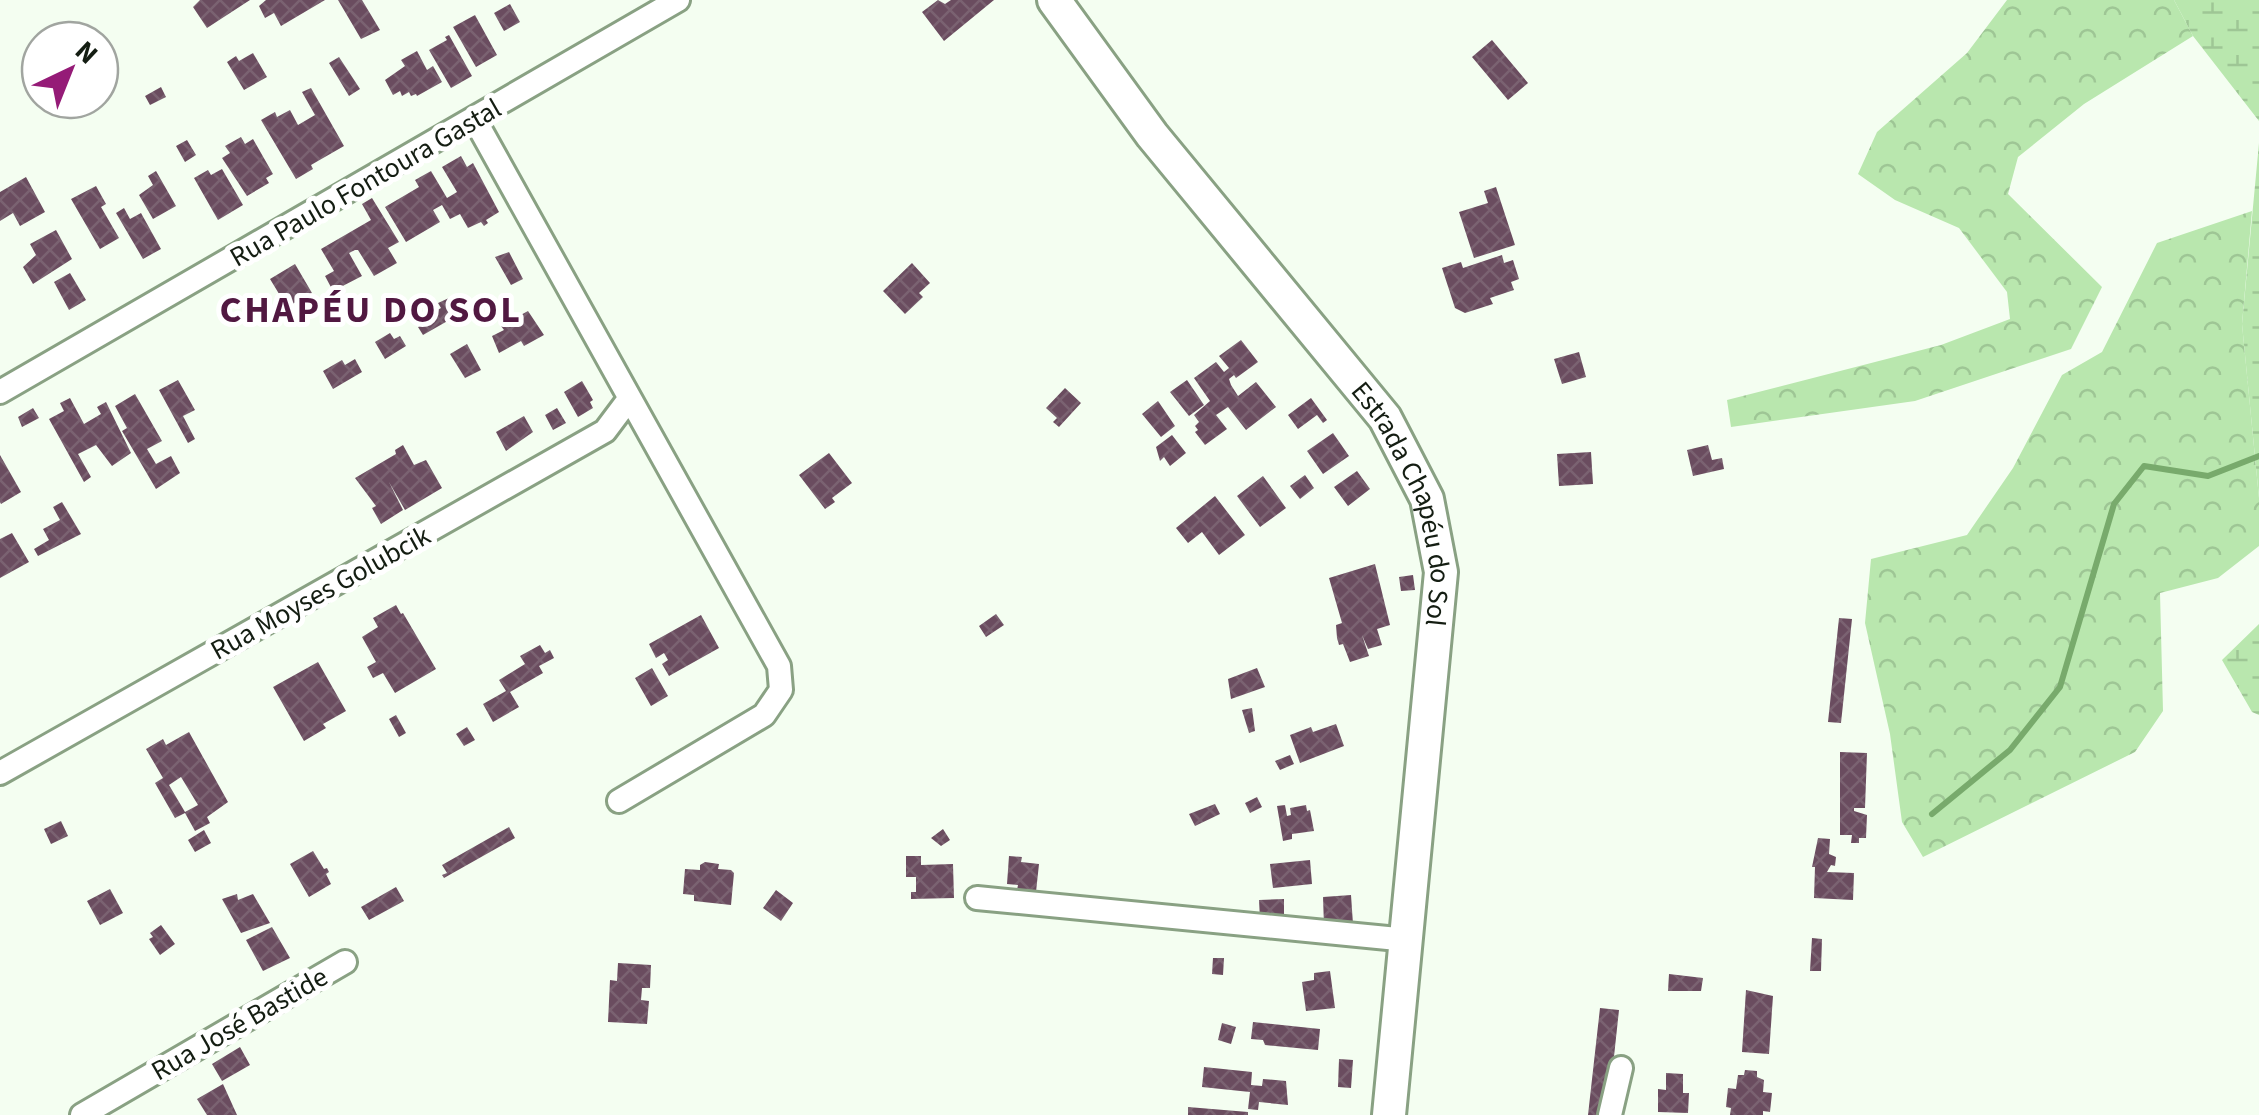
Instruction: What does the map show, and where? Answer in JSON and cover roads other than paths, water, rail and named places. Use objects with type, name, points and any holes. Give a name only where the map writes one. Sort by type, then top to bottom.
[{"type":"main road","name":"Estrada Chapéu do Sol","points":[[1054,0],[1152,135],[1384,418],[1427,499],[1441,572],[1389,1115]]},
{"type":"street","name":"Rua Paulo Fontoura Gastal","points":[[0,392],[678,0]]},
{"type":"street","points":[[474,120],[779,666],[782,690],[764,716],[619,801]]},
{"type":"street","name":"Rua Moyses Golubcik","points":[[0,773],[605,431],[629,399]]},
{"type":"street","points":[[977,898],[1408,940]]},
{"type":"street","name":"Rua José Bastide","points":[[82,1115],[345,962]]},
{"type":"street","points":[[1610,1115],[1621,1068]]},
{"type":"waterway","points":[[1932,814],[2010,750],[2060,687],[2114,504],[2144,466],[2208,476],[2259,456]]},
{"type":"district","name":"CHAPÉU DO SOL","points":[[371,309]]}]
